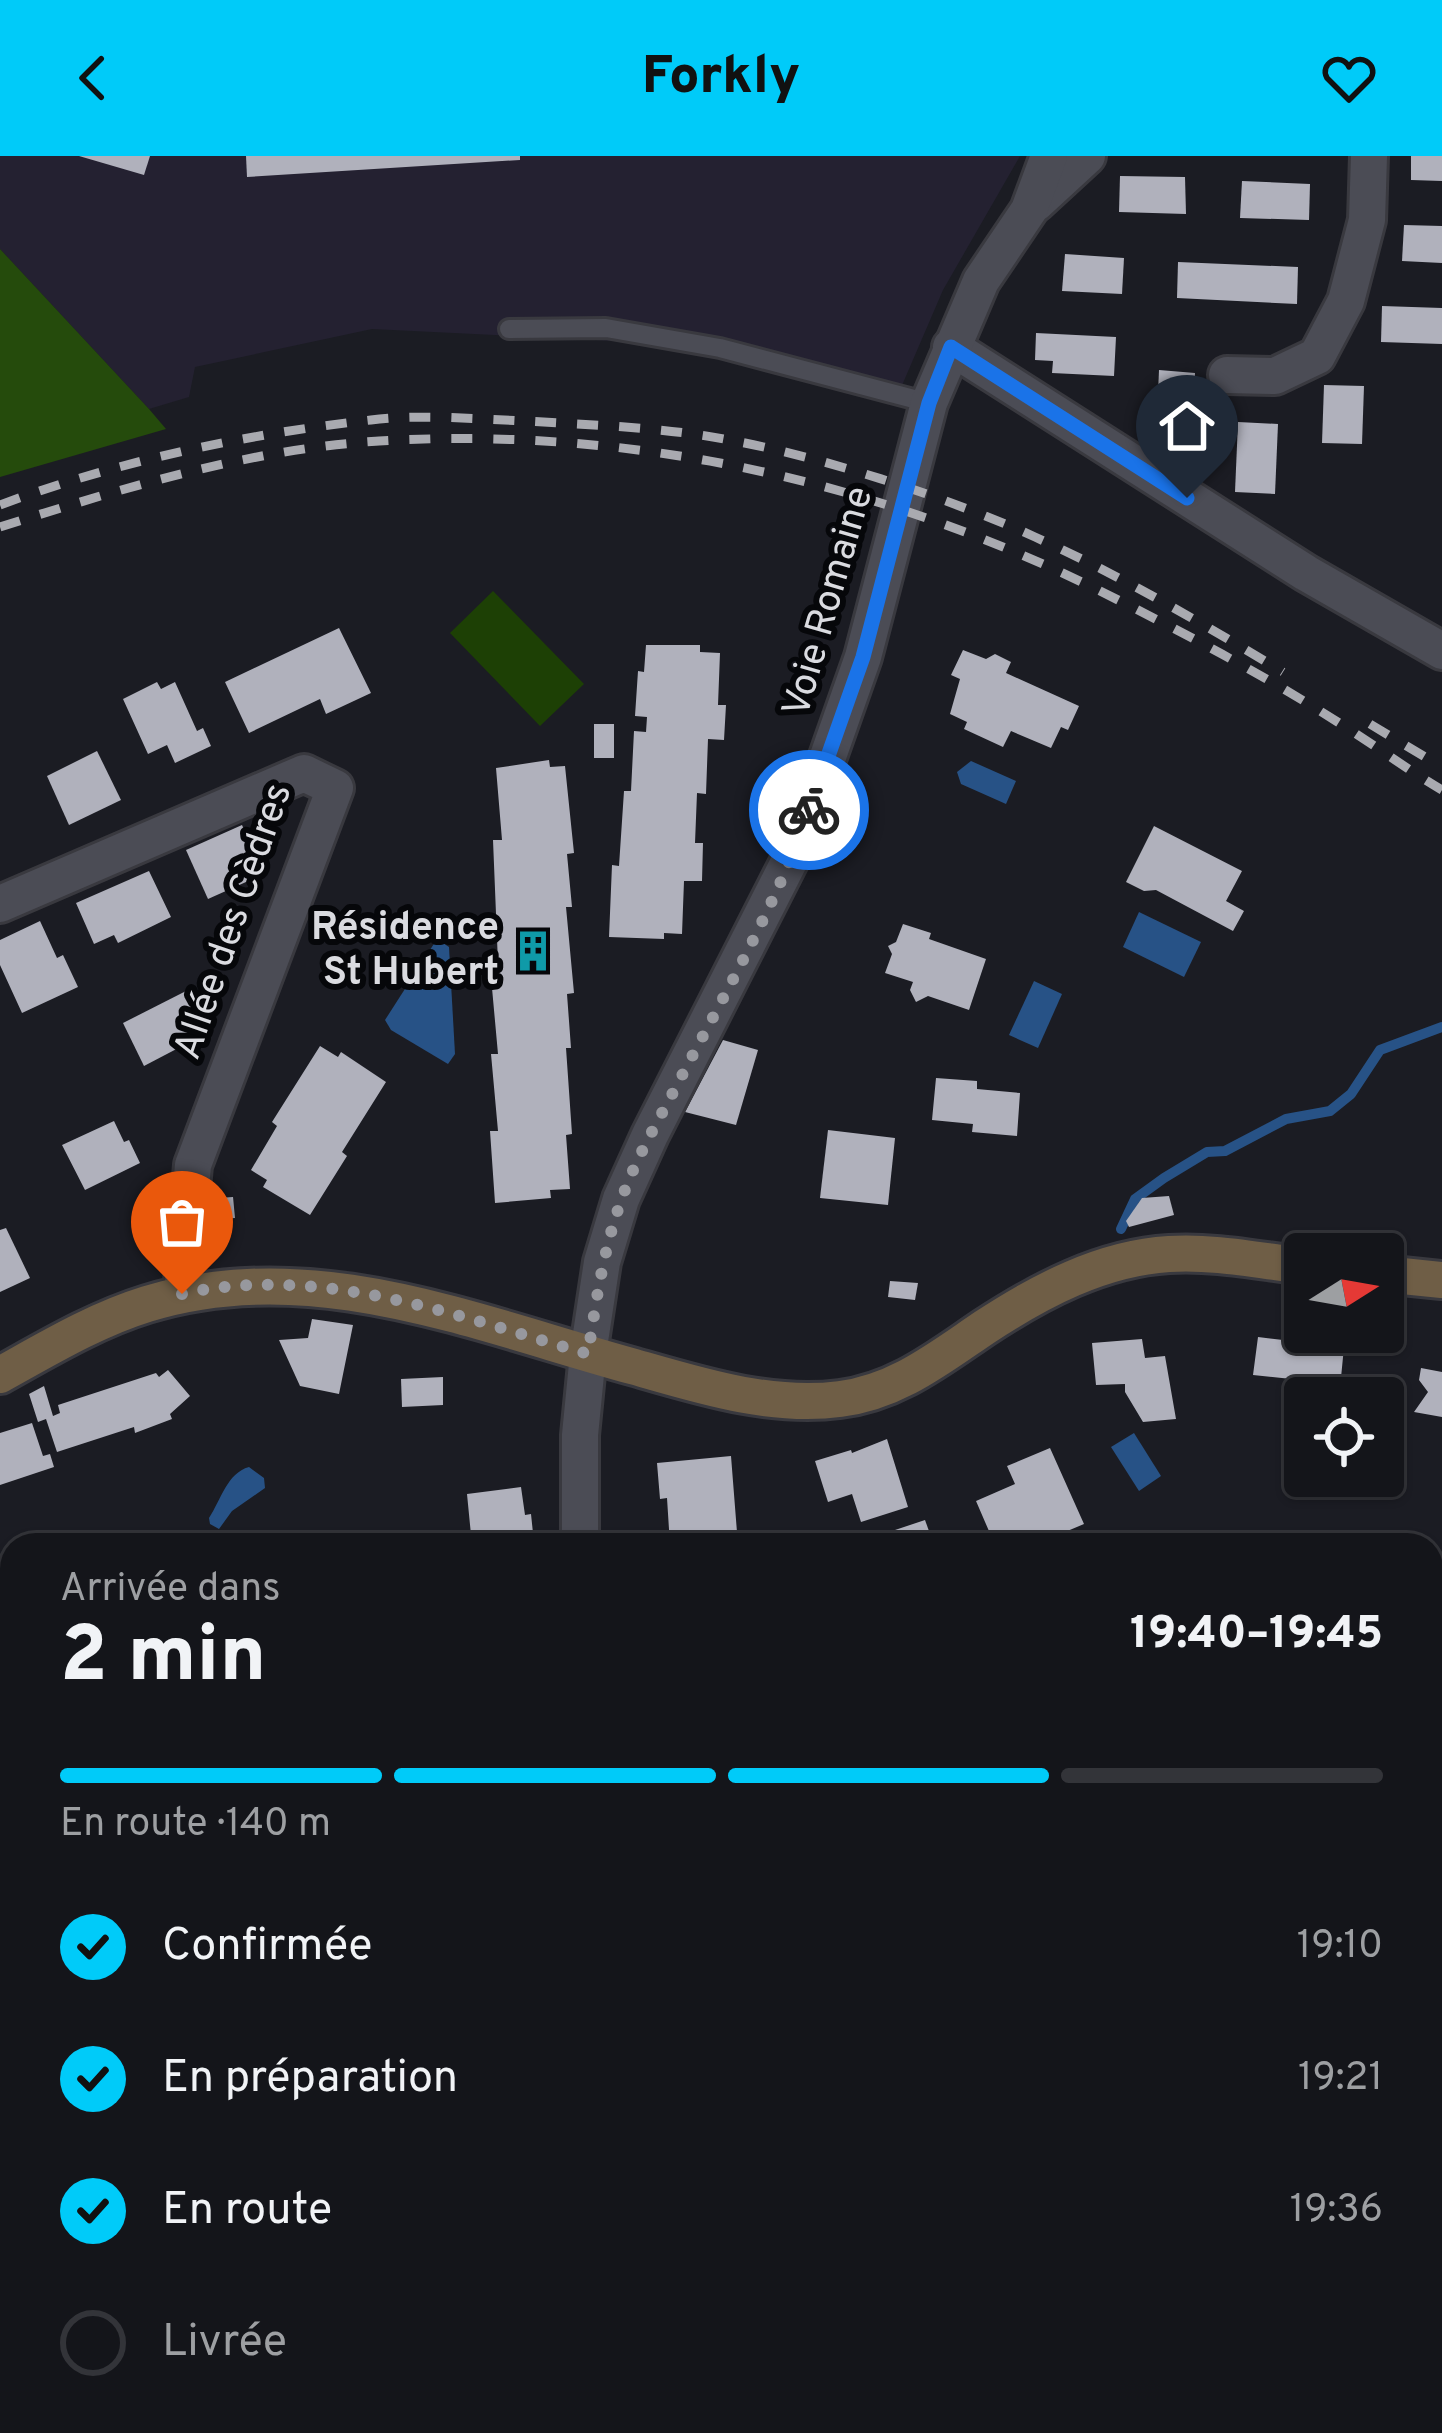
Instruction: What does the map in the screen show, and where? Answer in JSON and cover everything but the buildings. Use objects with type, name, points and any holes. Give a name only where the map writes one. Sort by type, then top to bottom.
[{"type":"main road","points":[[0,1375],[110,1318],[182,1294],[236,1285],[322,1287],[474,1321],[731,1392],[776,1399],[838,1400],[888,1388],[1041,1294],[1124,1261],[1174,1254],[1284,1264]]},
{"type":"main road","points":[[1404,1276],[1442,1280]]},
{"type":"street","name":"Voie Romaine","points":[[580,1533],[580,1436],[588,1354],[602,1262],[621,1199],[795,850],[863,657],[929,403],[981,281],[1028,210],[1049,156]]},
{"type":"street","name":"Voie Romaine","points":[[1028,210],[1087,156]]},
{"type":"street","points":[[1228,375],[1274,376],[1317,356],[1346,301],[1367,220],[1369,156]]},
{"type":"street","points":[[951,347],[1306,574],[1442,651]]},
{"type":"street","name":"Allée des Cèdres","points":[[0,904],[304,772],[335,788],[193,1165],[182,1294]]},
{"type":"lane","points":[[508,329],[606,328],[720,348],[929,403]]},
{"type":"shaded area","points":[[0,156],[1020,156],[943,290],[900,390],[616,341],[372,329],[195,367],[189,397],[149,409],[0,249]]},
{"type":"green space","points":[[0,249],[149,409],[166,429],[0,477]]},
{"type":"green space","points":[[493,591],[584,684],[540,726],[450,633]]},
{"type":"water","points":[[971,761],[1016,781],[1006,804],[961,784],[957,772]]},
{"type":"water","points":[[1139,912],[1201,942],[1184,977],[1123,947]]},
{"type":"water","points":[[437,939],[449,947],[455,1054],[448,1064],[391,1030],[385,1020]]},
{"type":"water","points":[[1034,981],[1062,994],[1038,1048],[1009,1035]]},
{"type":"water","points":[[1134,1433],[1161,1476],[1139,1491],[1111,1447]]},
{"type":"water","points":[[249,1467],[264,1478],[265,1488],[232,1511],[219,1529],[210,1524],[230,1481]]},
{"type":"waterway","points":[[1121,1229],[1135,1199],[1164,1178],[1207,1152],[1225,1151],[1286,1119],[1330,1111],[1351,1094],[1380,1050],[1442,1027]]},
{"type":"railway","points":[[0,505],[183,451],[371,420],[467,418],[675,432],[761,446],[841,467],[1000,522],[1130,584],[1283,672]]},
{"type":"railway","points":[[0,527],[235,461],[379,441],[565,442],[748,469],[927,518],[1014,551],[1284,689],[1442,790]]},
{"type":"railway","points":[[1370,724],[1442,767]]},
{"type":"way so far","points":[[182,1294],[236,1285],[322,1287],[474,1321],[588,1354],[602,1262],[621,1199],[756,933],[809,810]]},
{"type":"place","name":"Résidence St Hubert","points":[[533,951]]},
{"type":"route","points":[[809,810],[863,657],[929,403],[951,347],[1187,498]]}]
